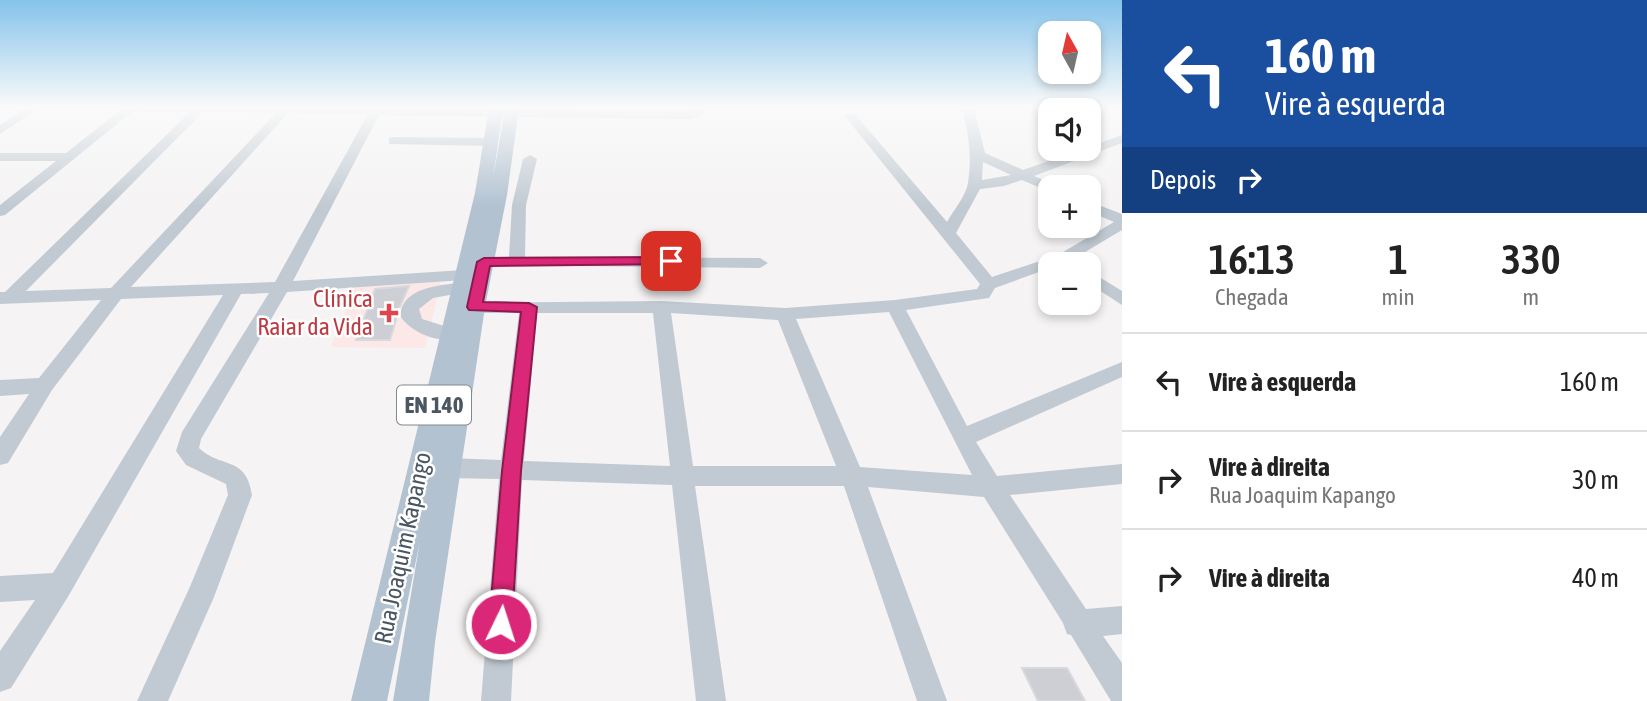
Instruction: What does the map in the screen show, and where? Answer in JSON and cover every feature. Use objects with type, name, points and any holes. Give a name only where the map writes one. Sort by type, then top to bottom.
[{"type":"main road","name":"Rua Joaquim Kapango","points":[[369,701],[450,334],[471,283],[499,195],[502,141]]},
{"type":"main road","name":"Rua Joaquim Kapango","points":[[411,701],[420,629],[449,468],[490,142]]},
{"type":"street","points":[[0,212],[89,141]]},
{"type":"street","points":[[4,298],[167,141]]},
{"type":"street","points":[[3,449],[45,386],[116,294],[257,141]]},
{"type":"street","points":[[152,701],[200,597],[240,495],[240,484],[236,476],[191,458],[187,445],[281,287],[360,141]]},
{"type":"street","points":[[393,141],[490,142]]},
{"type":"street","points":[[871,141],[989,284]]},
{"type":"street","points":[[948,233],[975,185],[974,168],[979,155],[976,141]]},
{"type":"street","points":[[975,185],[1004,182],[1117,141]]},
{"type":"street","points":[[979,155],[1038,183]]},
{"type":"street","points":[[0,157],[69,157]]},
{"type":"street","points":[[517,261],[519,205],[530,159]]},
{"type":"street","points":[[1081,252],[1122,222],[1101,212]]},
{"type":"street","points":[[450,334],[417,327],[411,322],[411,310],[417,299],[426,293],[471,283],[517,261],[760,263]]},
{"type":"street","points":[[4,298],[281,287],[471,283],[529,307],[661,307],[785,314],[895,306],[983,294],[989,284],[1038,270]]},
{"type":"street","points":[[1101,284],[1122,299]]},
{"type":"street","points":[[0,677],[60,586],[235,289]]},
{"type":"street","points":[[895,306],[962,438],[1077,624],[1122,690]]},
{"type":"street","points":[[496,701],[511,471],[529,307]]},
{"type":"street","points":[[661,307],[711,701]]},
{"type":"street","points":[[785,314],[852,476],[932,701]]},
{"type":"street","points":[[962,438],[1122,369]]},
{"type":"street","points":[[0,388],[45,386]]},
{"type":"street","points":[[449,468],[684,476],[852,476],[991,487],[1122,474]]},
{"type":"street","points":[[0,589],[60,586]]},
{"type":"street","points":[[1077,624],[1122,620]]},
{"type":"shaded area","name":"Clínica Raiar da Vida","points":[[442,277],[425,348],[331,347],[359,278]]},
{"type":"building","points":[[409,286],[390,340],[356,340],[375,289]]},
{"type":"building","points":[[1022,668],[1067,668],[1085,701],[1038,701]]},
{"type":"place","name":"Clínica Raiar da Vida","points":[[389,313]]},
{"type":"route","points":[[501,624],[511,471],[529,307],[474,307],[484,262],[671,261]]}]
